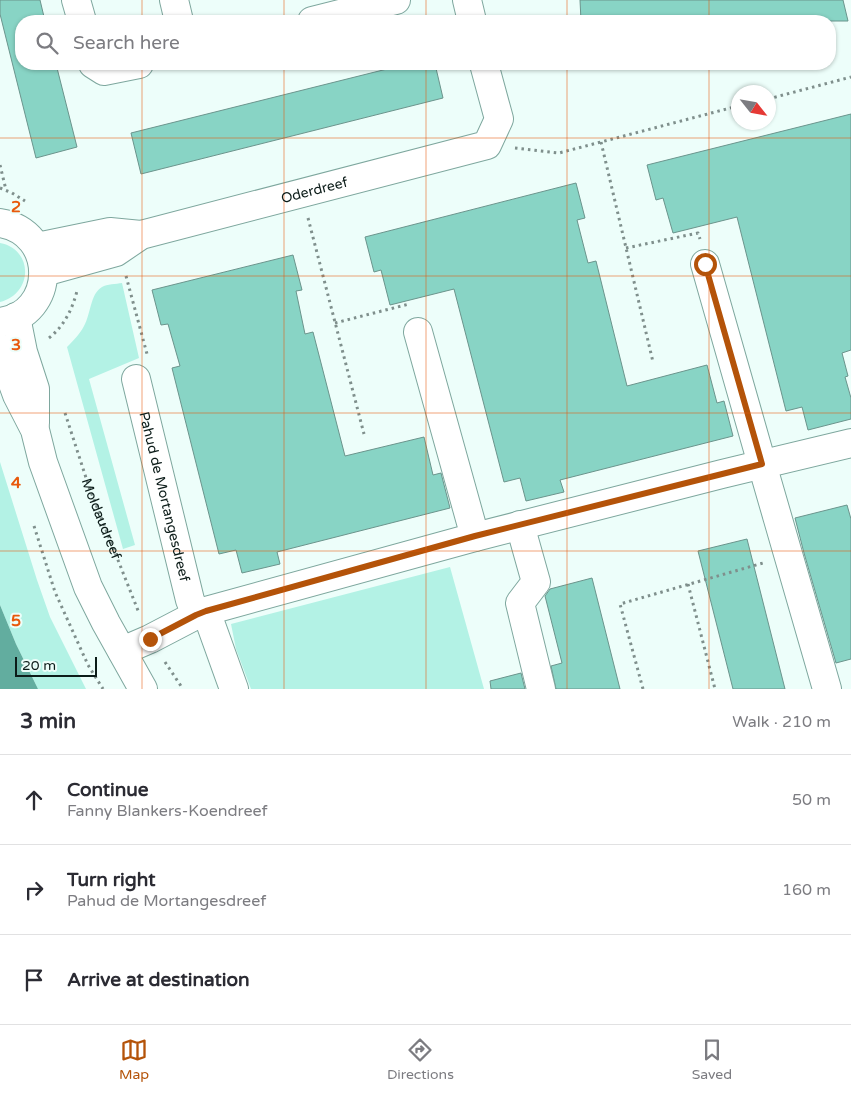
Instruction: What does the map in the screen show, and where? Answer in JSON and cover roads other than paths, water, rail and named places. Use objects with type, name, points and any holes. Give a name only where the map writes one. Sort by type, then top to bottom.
[{"type":"street","points":[[76,0],[80,15]]},
{"type":"street","points":[[174,0],[178,15]]},
{"type":"street","points":[[336,15],[396,0]]},
{"type":"street","points":[[467,0],[471,15]]},
{"type":"street","points":[[101,70],[104,72],[113,70]]},
{"type":"street","name":"Oderdreef","points":[[40,260],[116,252],[141,235],[487,145],[499,119],[486,70]]},
{"type":"street","points":[[0,223],[13,226],[30,238],[40,260],[42,283],[39,294],[26,311],[8,320],[23,352],[35,389],[34,430]]},
{"type":"street","name":"Oderdreef","points":[[40,260],[110,232],[141,235]]},
{"type":"street","points":[[705,264],[827,689]]},
{"type":"street","points":[[418,332],[475,536]]},
{"type":"street","points":[[0,348],[17,395],[34,430],[42,462],[88,587],[143,689]]},
{"type":"street","name":"Pahud de Mortangesdreef","points":[[136,379],[190,600],[201,613],[234,689]]},
{"type":"street","points":[[122,651],[201,613],[475,536],[851,443]]},
{"type":"street","points":[[520,525],[536,582],[520,604],[542,689]]}]
